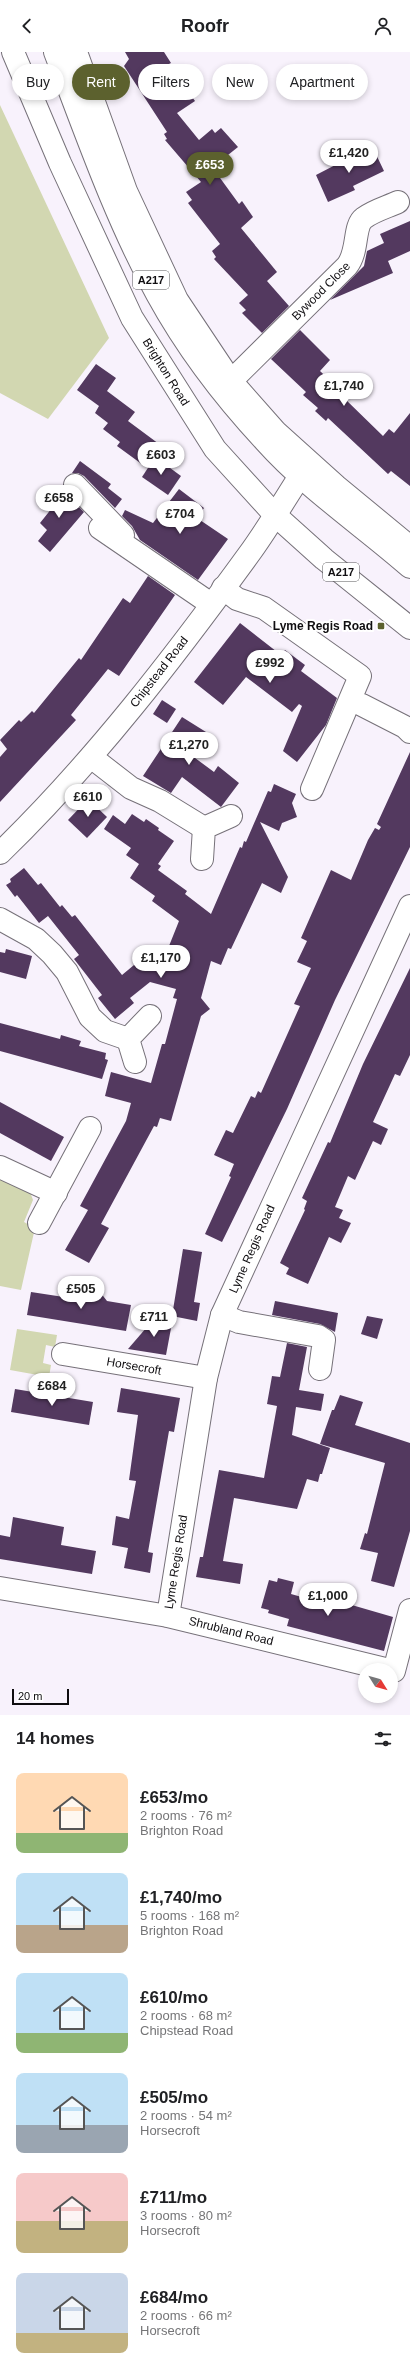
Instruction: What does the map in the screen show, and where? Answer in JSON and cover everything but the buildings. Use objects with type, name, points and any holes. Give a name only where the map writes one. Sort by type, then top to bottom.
[{"type":"main road","name":"Brighton Road","points":[[13,52],[50,137],[60,164],[132,318],[215,449],[274,514],[324,559],[410,628]]},
{"type":"main road","points":[[29,52],[34,63],[50,137]]},
{"type":"main road","name":"A217","points":[[55,52],[110,194],[157,294],[215,382],[265,442],[300,476],[410,567]]},
{"type":"main road","points":[[76,52],[126,191],[177,300],[231,381],[276,432],[336,486],[410,547]]},
{"type":"main road","name":"Bywood Close","points":[[231,381],[347,266],[354,257],[358,224],[364,218],[398,202]]},
{"type":"main road","name":"Chipstead Road","points":[[0,853],[91,756],[143,693],[253,549],[274,514],[300,476]]},
{"type":"main road","points":[[75,485],[121,532],[129,547]]},
{"type":"main road","points":[[100,528],[129,547],[217,596],[237,599],[264,608],[360,676],[312,789]]},
{"type":"main road","points":[[362,706],[405,727],[410,732]]},
{"type":"main road","points":[[91,756],[131,788],[160,801],[204,828]]},
{"type":"main road","points":[[204,828],[231,816]]},
{"type":"main road","points":[[202,859],[204,828]]},
{"type":"main road","name":"Lyme Regis Road","points":[[168,1616],[206,1378],[222,1315],[410,906]]},
{"type":"main road","points":[[0,919],[36,939],[52,954],[67,972],[90,1017],[105,1030],[128,1039]]},
{"type":"main road","points":[[128,1039],[150,1016]]},
{"type":"main road","points":[[128,1039],[135,1062]]},
{"type":"main road","points":[[39,1223],[90,1128]]},
{"type":"main road","points":[[0,1167],[56,1193]]},
{"type":"main road","points":[[222,1315],[239,1322],[318,1336],[324,1340],[320,1369]]},
{"type":"main road","name":"Horsecroft","points":[[63,1354],[206,1378]]},
{"type":"main road","name":"Shrubland Road","points":[[0,1588],[168,1616],[359,1663]]},
{"type":"main road","points":[[398,1663],[410,1610]]},
{"type":"green space","points":[[0,105],[109,338],[48,419],[0,393]]},
{"type":"green space","points":[[0,1175],[29,1189],[33,1200],[24,1222],[35,1228],[21,1290],[0,1286]]},
{"type":"green space","points":[[17,1329],[57,1335],[55,1347],[46,1345],[43,1363],[51,1365],[49,1377],[10,1370]]},
{"type":"place","name":"Lyme Regis Road","points":[[381,626]]}]
